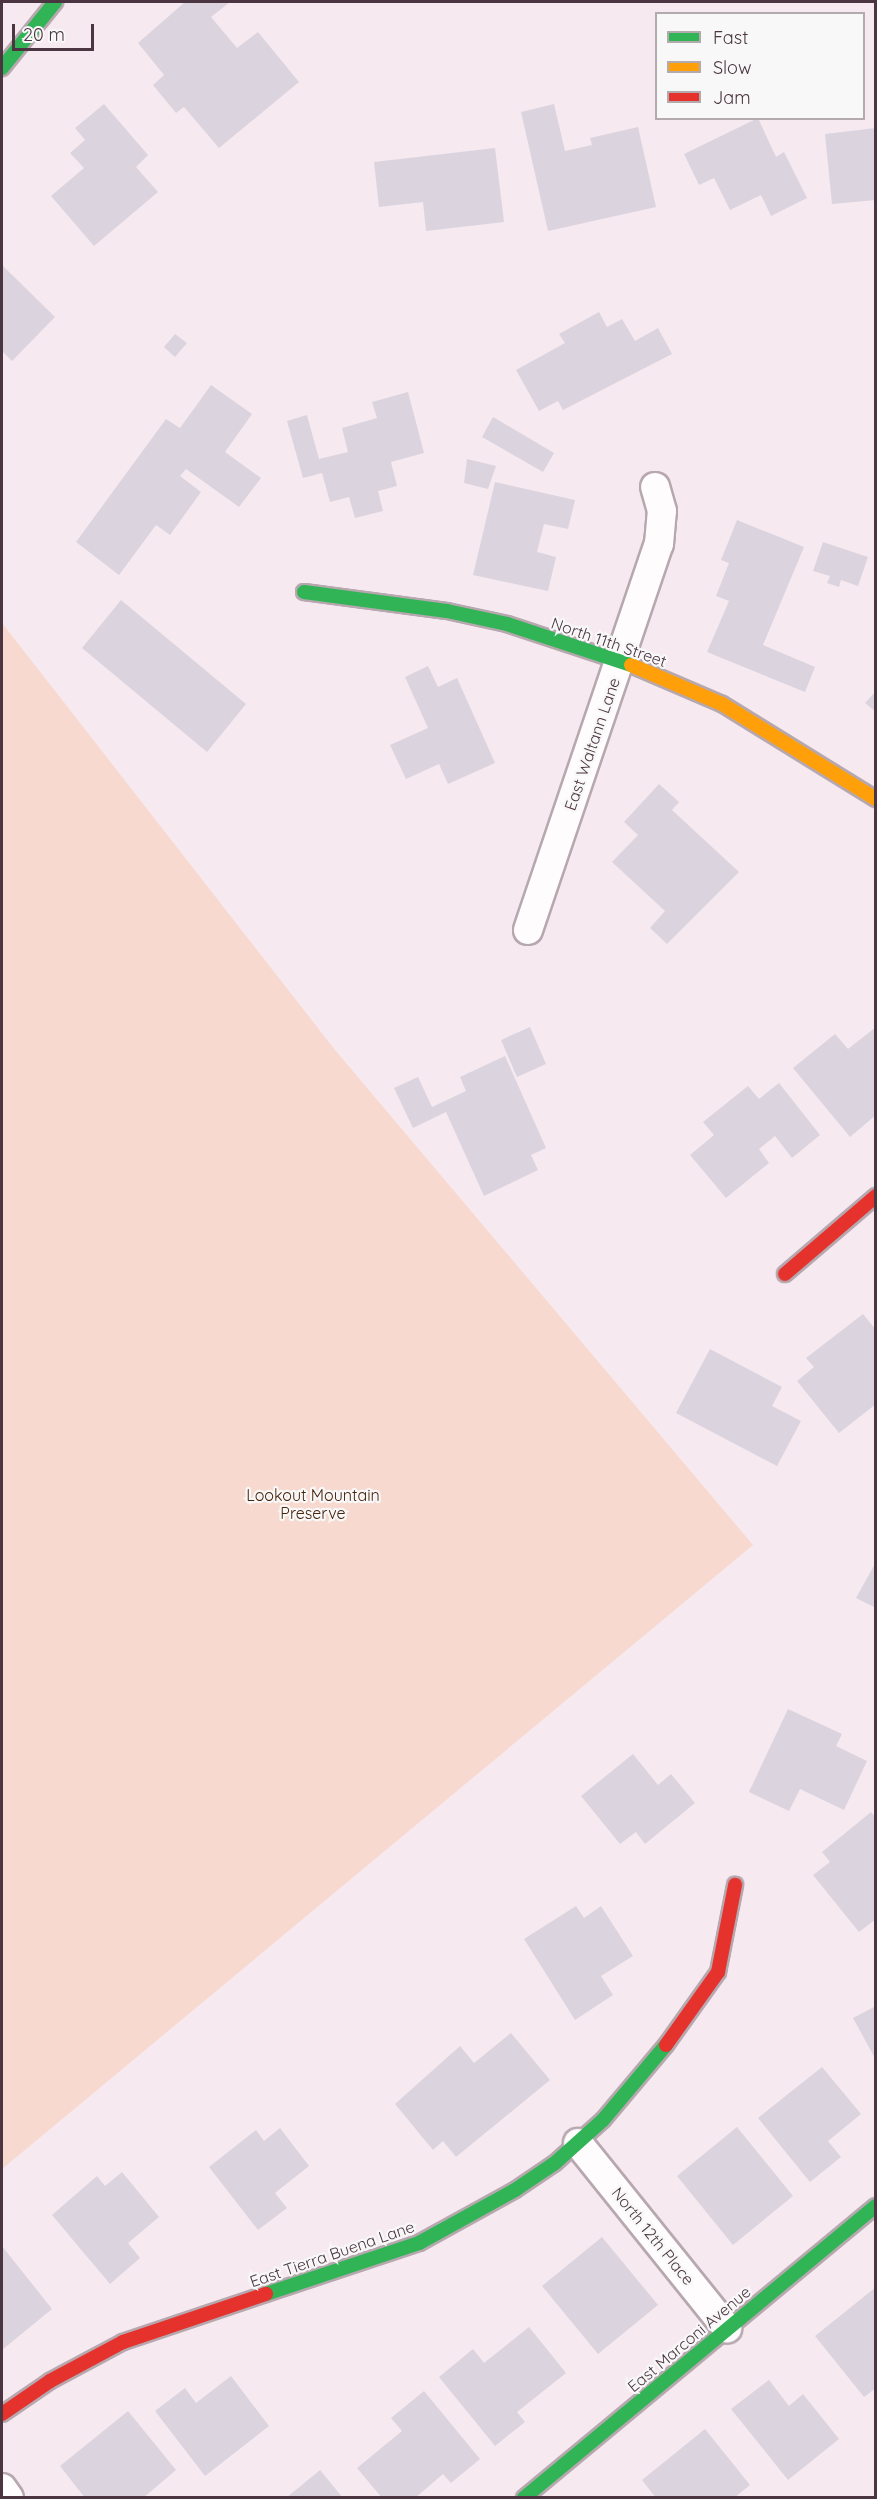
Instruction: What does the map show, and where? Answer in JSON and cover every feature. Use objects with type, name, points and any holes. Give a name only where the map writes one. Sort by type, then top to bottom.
[{"type":"street","points":[[2,68],[55,2]]},
{"type":"street","name":"East Waltann Lane","points":[[528,930],[659,544],[662,511],[655,487]]},
{"type":"street","name":"North 11th Street","points":[[304,592],[447,611],[507,624],[621,661],[722,704],[876,799]]},
{"type":"street","points":[[785,1274],[876,1197]]},
{"type":"street","name":"East Tierra Buena Lane","points":[[2,2414],[50,2381],[123,2342],[419,2243],[515,2190],[579,2143],[655,2062],[718,1972],[735,1885]]},
{"type":"street","name":"North 12th Place","points":[[579,2143],[727,2328]]},
{"type":"street","name":"East Marconi Avenue","points":[[524,2498],[876,2206]]},
{"type":"street","points":[[2,2488],[9,2498]]},
{"type":"green space","name":"Lookout Mountain Preserve","points":[[2,623],[335,1050],[753,1545],[2,2169]]},
{"type":"building","points":[[185,2],[230,2],[211,17],[237,48],[258,32],[299,82],[219,148],[184,107],[176,113],[153,85],[164,75],[138,43]]},
{"type":"building","points":[[104,104],[148,155],[136,167],[158,192],[94,246],[51,196],[84,168],[70,153],[85,140],[75,128]]},
{"type":"building","points":[[554,104],[565,151],[592,145],[590,138],[638,127],[656,207],[548,231],[521,112]]},
{"type":"building","points":[[754,120],[759,120],[776,157],[784,152],[807,198],[771,216],[761,195],[730,210],[714,178],[699,185],[684,154]]},
{"type":"building","points":[[876,128],[876,200],[832,204],[825,134]]},
{"type":"building","points":[[495,148],[504,222],[426,231],[423,202],[379,207],[374,162]]},
{"type":"building","points":[[2,265],[55,317],[12,361],[2,351]]},
{"type":"building","points":[[599,312],[607,327],[622,319],[635,341],[658,328],[672,354],[563,410],[558,401],[539,411],[516,370],[565,343],[559,334]]},
{"type":"building","points":[[175,334],[187,343],[175,357],[164,347]]},
{"type":"building","points":[[211,385],[252,414],[225,452],[261,478],[239,507],[186,469],[180,476],[201,492],[170,535],[156,525],[119,575],[76,542],[166,419],[180,428]]},
{"type":"building","points":[[408,392],[424,453],[391,462],[397,486],[378,491],[383,511],[355,518],[349,497],[330,502],[322,473],[303,478],[287,421],[307,415],[319,459],[348,452],[342,428],[377,418],[372,402]]},
{"type":"building","points":[[493,417],[554,453],[543,472],[482,437]]},
{"type":"building","points":[[467,459],[496,466],[488,489],[464,483]]},
{"type":"building","points":[[495,482],[575,500],[568,529],[544,524],[537,552],[556,557],[548,591],[473,575]]},
{"type":"building","points":[[737,520],[804,547],[763,645],[815,667],[805,692],[707,652],[729,601],[716,596],[729,563],[721,560]]},
{"type":"building","points":[[823,542],[868,557],[858,586],[841,580],[839,587],[827,583],[830,576],[813,571]]},
{"type":"building","points":[[121,600],[246,704],[207,752],[82,648]]},
{"type":"building","points":[[428,666],[438,687],[457,678],[495,763],[448,784],[439,764],[406,779],[390,745],[428,728],[405,677]]},
{"type":"building","points":[[876,691],[876,712],[865,703]]},
{"type":"building","points":[[659,784],[679,802],[672,810],[739,872],[667,944],[650,928],[665,911],[612,862],[638,835],[624,822]]},
{"type":"building","points":[[530,1027],[546,1064],[517,1077],[501,1040]]},
{"type":"building","points":[[876,1027],[876,1115],[850,1137],[793,1068],[835,1034],[848,1049]]},
{"type":"building","points":[[505,1056],[546,1148],[531,1155],[538,1170],[484,1196],[446,1112],[413,1128],[394,1088],[418,1077],[432,1107],[466,1091],[460,1077]]},
{"type":"building","points":[[779,1083],[820,1135],[792,1158],[775,1136],[759,1149],[769,1163],[726,1198],[690,1155],[714,1135],[703,1122],[748,1086],[759,1099]]},
{"type":"building","points":[[863,1314],[876,1330],[876,1404],[839,1433],[797,1381],[814,1367],[806,1358]]},
{"type":"building","points":[[710,1349],[782,1387],[772,1406],[801,1421],[777,1466],[676,1413]]},
{"type":"building","points":[[876,1562],[876,1608],[856,1598]]},
{"type":"building","points":[[788,1709],[842,1734],[836,1746],[867,1761],[844,1810],[800,1789],[789,1811],[749,1792]]},
{"type":"building","points":[[633,1754],[658,1785],[671,1774],[695,1803],[645,1844],[636,1832],[620,1844],[581,1796]]},
{"type":"building","points":[[871,1812],[876,1818],[876,1919],[859,1932],[813,1875],[830,1862],[822,1852]]},
{"type":"building","points":[[576,1906],[584,1918],[601,1906],[633,1956],[601,1976],[613,1995],[575,2020],[524,1939]]},
{"type":"building","points":[[876,2006],[876,2060],[853,2018]]},
{"type":"building","points":[[511,2033],[550,2080],[456,2157],[443,2141],[433,2150],[395,2104],[460,2046],[474,2063]]},
{"type":"building","points":[[822,2067],[861,2114],[828,2141],[841,2157],[810,2182],[758,2118]]},
{"type":"building","points":[[737,2127],[793,2196],[733,2245],[677,2176]]},
{"type":"building","points":[[280,2128],[309,2166],[275,2193],[287,2208],[258,2230],[209,2167],[256,2130],[264,2141]]},
{"type":"building","points":[[122,2172],[159,2217],[128,2243],[140,2258],[110,2284],[52,2215],[97,2176],[105,2186]]},
{"type":"building","points":[[602,2237],[658,2305],[598,2354],[542,2286]]},
{"type":"building","points":[[2,2246],[52,2309],[2,2350]]},
{"type":"building","points":[[876,2287],[876,2388],[864,2397],[815,2336]]},
{"type":"building","points":[[529,2327],[566,2373],[517,2412],[525,2422],[495,2446],[439,2377],[473,2349],[484,2363]]},
{"type":"building","points":[[231,2376],[269,2426],[205,2476],[155,2411],[185,2388],[196,2403]]},
{"type":"building","points":[[769,2380],[789,2406],[803,2394],[839,2439],[788,2480],[731,2409]]},
{"type":"building","points":[[424,2391],[480,2459],[451,2483],[443,2474],[415,2498],[382,2498],[357,2468],[402,2431],[391,2418]]},
{"type":"building","points":[[128,2411],[176,2470],[143,2498],[85,2498],[60,2466]]},
{"type":"building","points":[[705,2429],[750,2485],[734,2498],[656,2498],[642,2480]]},
{"type":"building","points":[[320,2470],[343,2498],[286,2498]]},
{"type":"traffic: fast","points":[[2,68],[55,2]]},
{"type":"traffic: fast","points":[[304,592],[447,611],[507,624],[631,665]]},
{"type":"traffic: fast","points":[[266,2294],[419,2243],[515,2190],[555,2163],[603,2120],[666,2045]]},
{"type":"traffic: fast","points":[[524,2498],[876,2206]]},
{"type":"traffic: slow","points":[[631,665],[722,704],[876,799]]},
{"type":"traffic: jam","points":[[785,1274],[876,1196]]},
{"type":"traffic: jam","points":[[666,2045],[718,1972],[735,1885]]},
{"type":"traffic: jam","points":[[2,2414],[50,2381],[123,2342],[266,2294]]}]
